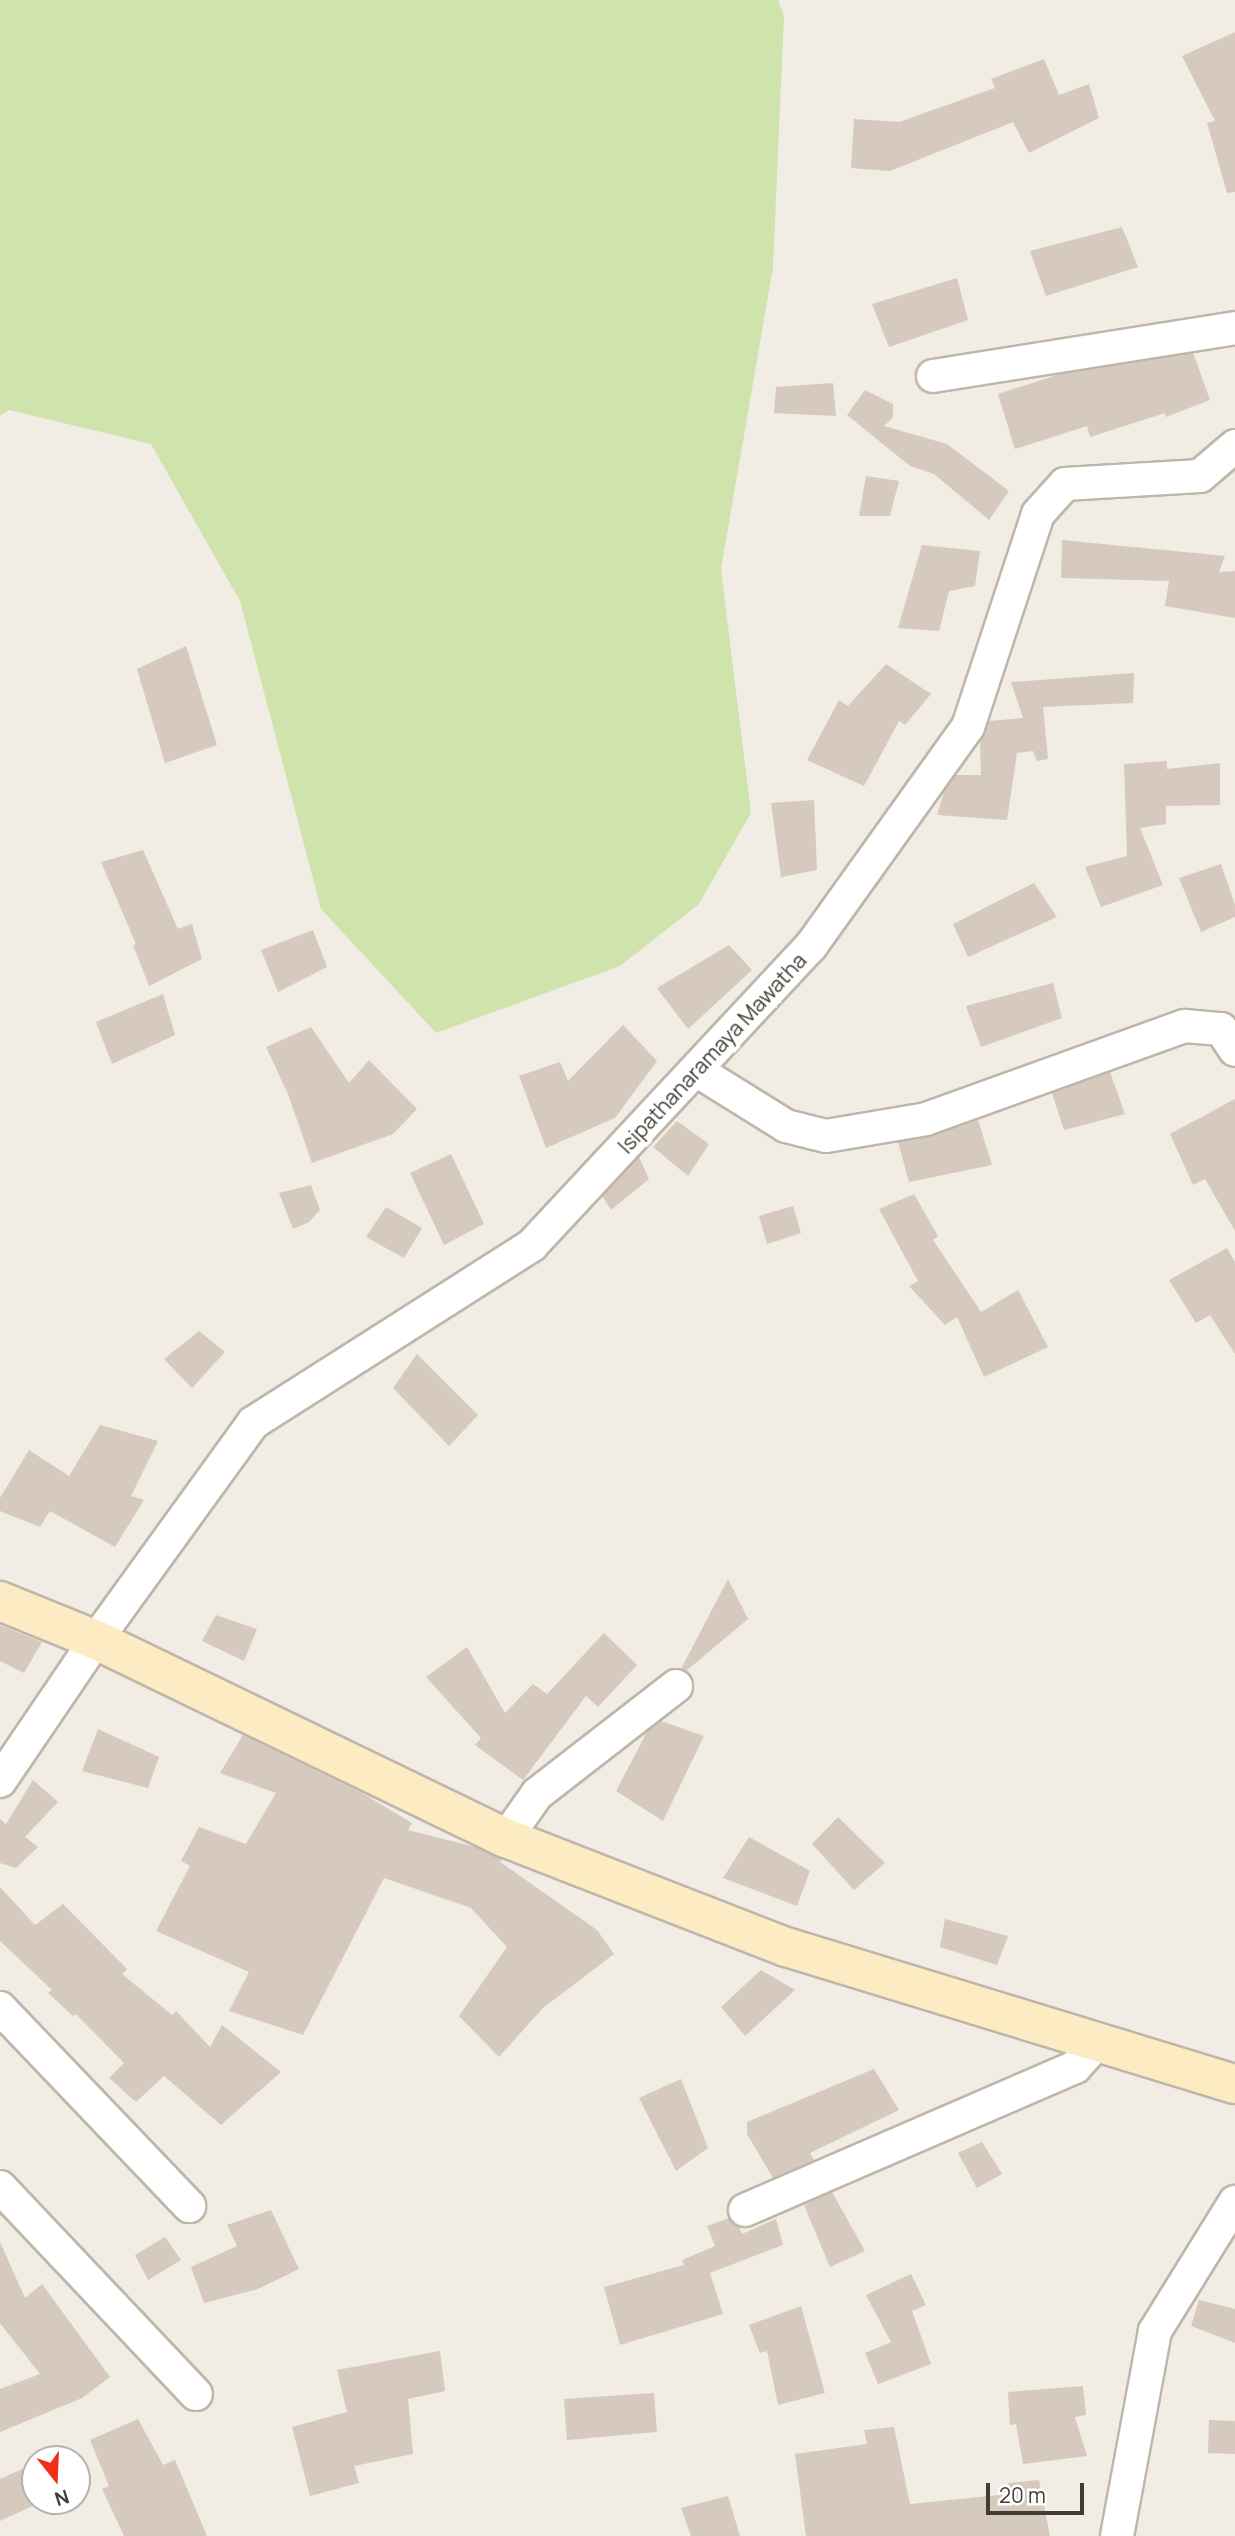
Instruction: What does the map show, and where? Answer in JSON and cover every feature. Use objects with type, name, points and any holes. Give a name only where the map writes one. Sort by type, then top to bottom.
[{"type":"street","points":[[933,376],[1235,328]]},
{"type":"street","name":"Isipathanaramaya Mawatha","points":[[0,1781],[96,1640],[253,1423],[532,1245],[811,946],[968,727],[1038,514],[1065,484],[1200,476],[1235,446]]},
{"type":"street","points":[[696,1070],[786,1126],[826,1136],[926,1119],[1185,1026],[1221,1029],[1235,1050]]},
{"type":"street","points":[[0,1601],[96,1640],[506,1838],[786,1947],[1235,2084]]},
{"type":"street","points":[[506,1838],[537,1794],[676,1686]]},
{"type":"street","points":[[0,2008],[189,2206]]},
{"type":"street","points":[[745,2210],[1074,2067],[1098,2042]]},
{"type":"street","points":[[0,2187],[196,2394]]},
{"type":"street","points":[[1117,2536],[1155,2331],[1235,2202]]},
{"type":"green space","points":[[0,0],[778,0],[784,16],[773,267],[721,569],[751,813],[699,904],[620,966],[436,1033],[321,909],[240,601],[151,444],[9,410],[0,416]]},
{"type":"building","points":[[1235,32],[1235,192],[1227,193],[1207,123],[1215,121],[1182,56]]},
{"type":"building","points":[[1044,59],[1059,95],[1089,84],[1099,118],[1029,153],[1013,122],[890,171],[851,168],[854,119],[899,122],[995,88],[991,79]]},
{"type":"building","points":[[1122,227],[1138,267],[1046,296],[1030,251]]},
{"type":"building","points":[[957,278],[968,320],[889,347],[872,304]]},
{"type":"building","points":[[1193,353],[1210,400],[1166,417],[1165,413],[1090,437],[1087,426],[1015,449],[998,394],[1060,374]]},
{"type":"building","points":[[833,383],[836,416],[774,413],[776,387]]},
{"type":"building","points":[[865,390],[893,404],[893,417],[884,426],[947,444],[1009,491],[989,520],[934,474],[910,466],[847,415]]},
{"type":"building","points":[[866,476],[899,481],[890,516],[859,516]]},
{"type":"building","points":[[1062,540],[1225,556],[1219,572],[1235,571],[1235,618],[1165,606],[1169,581],[1061,578]]},
{"type":"building","points":[[922,545],[980,551],[975,586],[949,591],[939,631],[898,628]]},
{"type":"building","points":[[186,646],[217,745],[165,763],[137,669]]},
{"type":"building","points":[[886,664],[931,694],[905,725],[899,721],[864,786],[807,760],[839,700],[848,706]]},
{"type":"building","points":[[1134,673],[1133,703],[1043,707],[1048,759],[1037,761],[1033,751],[1017,753],[1007,820],[937,815],[944,792],[956,775],[981,775],[980,742],[989,721],[1023,718],[1011,682]]},
{"type":"building","points":[[1167,761],[1167,769],[1220,763],[1220,805],[1166,806],[1166,824],[1140,828],[1163,885],[1101,907],[1085,867],[1127,856],[1124,764]]},
{"type":"building","points":[[814,800],[817,870],[781,877],[771,803]]},
{"type":"building","points":[[143,850],[178,929],[192,924],[202,959],[149,986],[133,945],[136,944],[101,862]]},
{"type":"building","points":[[1221,864],[1235,905],[1235,917],[1201,932],[1179,878]]},
{"type":"building","points":[[1034,883],[1057,917],[968,957],[953,924]]},
{"type":"building","points":[[313,930],[327,967],[278,992],[261,950]]},
{"type":"building","points":[[729,945],[752,970],[688,1029],[657,988]]},
{"type":"building","points":[[1053,983],[1062,1018],[981,1047],[966,1006]]},
{"type":"building","points":[[163,994],[175,1035],[112,1064],[96,1022]]},
{"type":"building","points":[[623,1025],[657,1061],[615,1118],[546,1148],[519,1076],[560,1062],[568,1081]]},
{"type":"building","points":[[311,1027],[349,1083],[369,1060],[417,1109],[393,1134],[312,1163],[288,1094],[266,1047]]},
{"type":"building","points":[[1110,1072],[1125,1114],[1064,1130],[1052,1093]]},
{"type":"building","points":[[1235,1099],[1235,1231],[1205,1179],[1193,1185],[1170,1134]]},
{"type":"building","points":[[978,1120],[992,1165],[909,1182],[898,1142],[932,1136]]},
{"type":"building","points":[[677,1121],[709,1144],[688,1176],[653,1147]]},
{"type":"building","points":[[451,1154],[484,1224],[444,1245],[410,1173]]},
{"type":"building","points":[[639,1157],[649,1179],[611,1210],[602,1196]]},
{"type":"building","points":[[311,1185],[320,1210],[309,1222],[293,1229],[279,1193]]},
{"type":"building","points":[[914,1194],[938,1236],[933,1240],[981,1312],[1018,1290],[1048,1347],[984,1377],[957,1317],[945,1325],[909,1286],[918,1281],[879,1209]]},
{"type":"building","points":[[793,1206],[801,1233],[767,1244],[759,1216]]},
{"type":"building","points":[[386,1207],[422,1228],[404,1258],[366,1237]]},
{"type":"building","points":[[1227,1248],[1235,1262],[1235,1354],[1210,1315],[1196,1323],[1169,1280]]},
{"type":"building","points":[[199,1331],[225,1352],[192,1388],[164,1359]]},
{"type":"building","points":[[417,1354],[478,1415],[449,1446],[393,1388]]},
{"type":"building","points":[[100,1425],[158,1441],[131,1496],[144,1500],[115,1547],[50,1511],[40,1527],[0,1511],[0,1498],[29,1450],[69,1476]]},
{"type":"building","points":[[728,1579],[748,1619],[686,1671],[681,1669]]},
{"type":"building","points":[[216,1615],[257,1629],[244,1661],[202,1641]]},
{"type":"building","points":[[0,1625],[42,1642],[24,1673],[0,1661]]},
{"type":"building","points":[[604,1633],[637,1665],[598,1707],[586,1696],[523,1780],[475,1745],[481,1738],[426,1677],[467,1647],[505,1713],[533,1684],[547,1694]]},
{"type":"building","points":[[661,1721],[704,1736],[663,1821],[616,1791],[647,1732]]},
{"type":"building","points":[[98,1729],[159,1757],[148,1788],[82,1771]]},
{"type":"building","points":[[243,1735],[362,1793],[412,1823],[408,1830],[475,1847],[502,1860],[500,1862],[597,1930],[614,1954],[543,2008],[499,2057],[459,2016],[507,1947],[471,1908],[384,1878],[303,2035],[229,2011],[249,1972],[156,1931],[190,1866],[181,1861],[199,1827],[246,1844],[276,1793],[220,1773]]},
{"type":"building","points":[[33,1780],[58,1802],[25,1837],[38,1847],[16,1868],[0,1863],[0,1819],[6,1824]]},
{"type":"building","points":[[838,1817],[885,1863],[854,1890],[812,1844]]},
{"type":"building","points":[[749,1837],[810,1871],[797,1906],[723,1878]]},
{"type":"building","points":[[0,1887],[35,1925],[63,1904],[127,1969],[122,1974],[172,2015],[176,2011],[210,2047],[222,2025],[281,2072],[221,2125],[164,2076],[136,2102],[109,2078],[124,2063],[76,2014],[73,2016],[48,1993],[52,1990],[0,1941]]},
{"type":"building","points":[[945,1919],[1008,1936],[997,1965],[940,1947]]},
{"type":"building","points":[[761,1970],[795,1990],[745,2036],[721,2007]]},
{"type":"building","points":[[874,2069],[899,2110],[810,2153],[814,2160],[773,2178],[747,2134],[747,2122]]},
{"type":"building","points":[[681,2079],[708,2148],[676,2171],[639,2098]]},
{"type":"building","points":[[982,2142],[1002,2174],[977,2188],[958,2153]]},
{"type":"building","points":[[832,2192],[865,2251],[830,2267],[804,2205]]},
{"type":"building","points":[[271,2210],[299,2269],[258,2289],[204,2303],[191,2267],[237,2246],[227,2225]]},
{"type":"building","points":[[729,2218],[742,2234],[776,2219],[783,2245],[710,2273],[723,2314],[620,2345],[604,2287],[684,2265],[682,2260],[715,2246],[707,2226]]},
{"type":"building","points":[[165,2237],[181,2260],[148,2280],[135,2255]]},
{"type":"building","points":[[0,2242],[25,2298],[42,2284],[110,2377],[82,2398],[0,2432],[0,2389],[40,2374],[0,2323]]},
{"type":"building","points":[[911,2274],[926,2305],[912,2311],[931,2364],[878,2384],[865,2353],[891,2342],[866,2295]]},
{"type":"building","points":[[1199,2300],[1235,2309],[1235,2343],[1191,2326]]},
{"type":"building","points":[[801,2306],[825,2393],[778,2405],[767,2351],[760,2353],[749,2325]]},
{"type":"building","points":[[440,2351],[445,2391],[408,2399],[413,2454],[354,2466],[359,2483],[310,2496],[292,2427],[347,2412],[337,2370]]},
{"type":"building","points":[[1083,2386],[1086,2415],[1075,2417],[1087,2456],[1023,2464],[1016,2424],[1010,2425],[1008,2392]]},
{"type":"building","points":[[654,2393],[657,2432],[567,2440],[564,2399]]},
{"type":"building","points":[[138,2419],[163,2465],[175,2460],[207,2536],[124,2536],[102,2489],[109,2486],[90,2440]]},
{"type":"building","points":[[1209,2420],[1235,2421],[1235,2454],[1208,2453]]},
{"type":"building","points":[[894,2427],[910,2504],[1010,2494],[1008,2483],[1039,2480],[1050,2536],[806,2536],[795,2454],[867,2444],[864,2430]]},
{"type":"building","points":[[21,2470],[21,2511],[0,2521],[0,2479]]},
{"type":"building","points":[[728,2496],[740,2536],[691,2536],[681,2508]]}]
